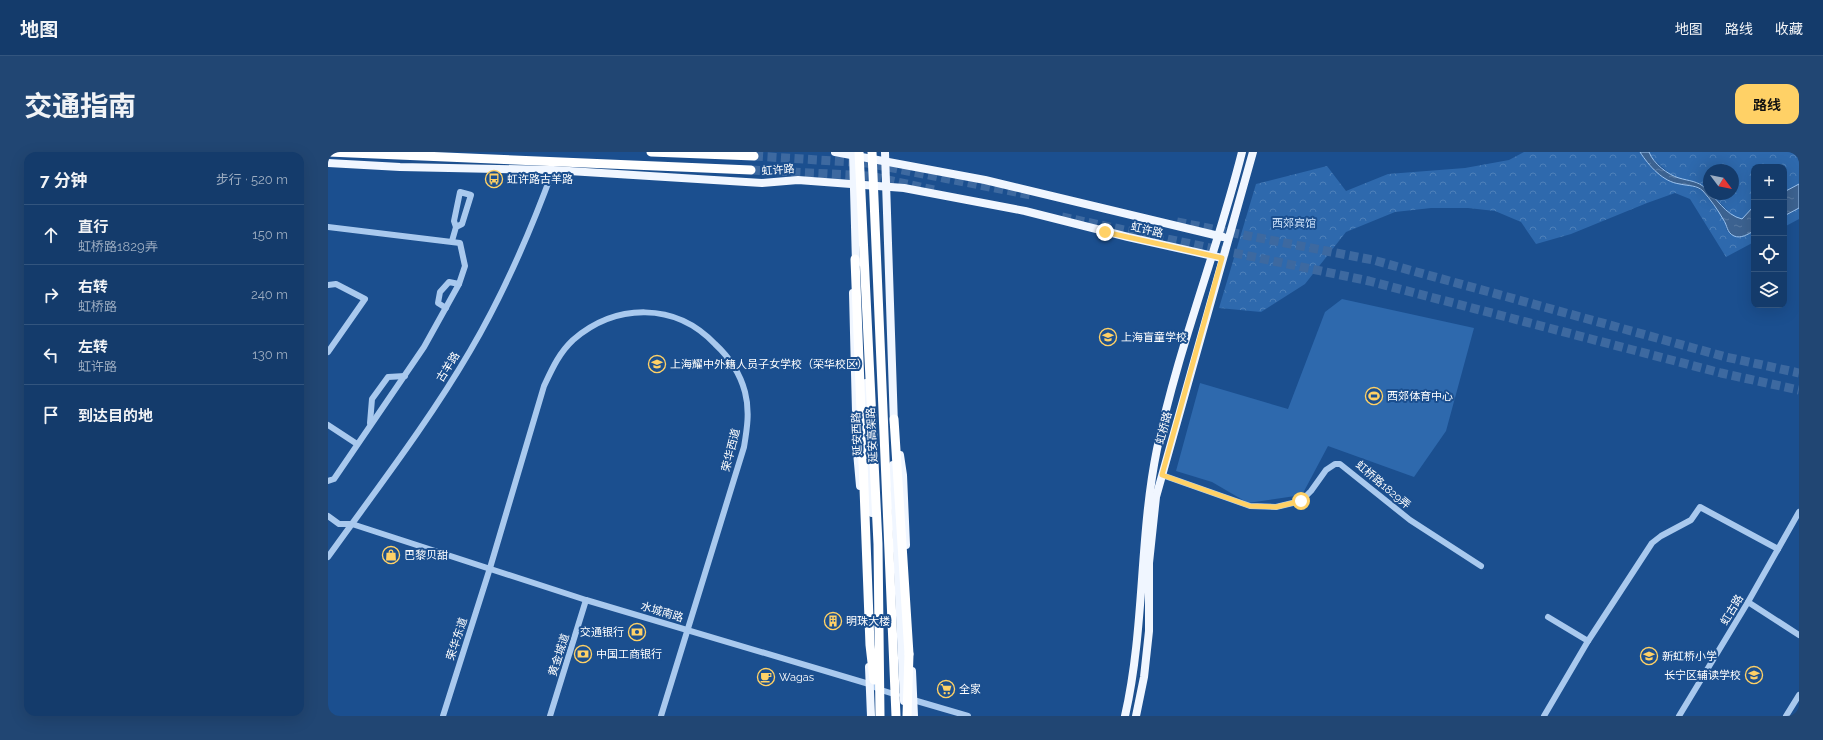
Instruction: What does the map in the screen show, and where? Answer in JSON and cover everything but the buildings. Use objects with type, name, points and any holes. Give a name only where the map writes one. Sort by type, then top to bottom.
[{"type":"highway","points":[[328,152],[751,170]]},
{"type":"highway","points":[[651,152],[754,156]]},
{"type":"highway","name":"延安高架路","points":[[872,152],[896,716]]},
{"type":"highway","name":"延安高架路","points":[[855,153],[878,544],[880,716]]},
{"type":"highway","points":[[855,259],[870,645],[880,716]]},
{"type":"highway","points":[[894,419],[909,654],[905,716]]},
{"type":"main road","name":"虹许路","points":[[835,152],[855,153],[886,162],[985,180],[1228,238]]},
{"type":"main road","points":[[885,152],[894,419],[893,476],[905,716]]},
{"type":"main road","name":"虹桥路","points":[[1125,716],[1139,636],[1148,500],[1158,448],[1179,364],[1242,152]]},
{"type":"main road","name":"虹桥路","points":[[1136,716],[1144,677],[1149,631],[1149,563],[1156,497],[1253,152]]},
{"type":"main road","name":"延安西路","points":[[855,153],[853,183],[855,259],[862,302],[881,690],[880,716]]},
{"type":"main road","name":"虹许路","points":[[328,163],[400,167],[553,170],[762,183],[792,179],[886,186],[944,195],[1018,210],[1222,258]]},
{"type":"main road","points":[[855,259],[852,302],[857,444],[866,559],[871,716]]},
{"type":"main road","points":[[894,419],[903,475],[914,716]]},
{"type":"street","name":"古羊路","points":[[328,557],[434,408],[470,351],[504,289],[519,256],[553,170]]},
{"type":"street","points":[[452,241],[456,227],[454,221],[460,192],[471,195],[462,224],[456,227]]},
{"type":"street","points":[[328,227],[452,241],[460,244],[465,266],[459,284],[424,347],[334,479],[328,481]]},
{"type":"street","points":[[328,278],[336,284],[365,299],[328,352]]},
{"type":"street","points":[[446,308],[438,303],[440,292],[449,282],[459,284]]},
{"type":"street","points":[[328,285],[336,284]]},
{"type":"street","points":[[440,292],[451,298]]},
{"type":"street","name":"荣华西道","points":[[490,568],[544,386],[555,362],[573,341],[595,325],[621,314],[644,311],[668,315],[692,324],[710,338],[724,353],[737,371],[745,392],[748,420],[744,447],[688,630]]},
{"type":"street","points":[[370,425],[372,399],[388,377],[405,376]]},
{"type":"street","points":[[378,392],[389,399]]},
{"type":"street","points":[[328,425],[357,444]]},
{"type":"street","name":"虹桥路1829弄","points":[[1162,475],[1250,506],[1276,507],[1301,501],[1311,491],[1326,470],[1335,464],[1340,464],[1410,520],[1481,566]]},
{"type":"street","points":[[1544,716],[1588,641],[1652,543],[1661,536],[1691,520],[1700,507],[1778,548]]},
{"type":"street","name":"虹古路","points":[[1679,716],[1748,602],[1799,512]]},
{"type":"street","name":"水城南路","points":[[328,516],[339,524],[352,524],[586,600],[869,684],[881,690],[968,716]]},
{"type":"street","name":"荣华东道","points":[[443,716],[490,568]]},
{"type":"street","name":"黄金城道","points":[[550,716],[586,600]]},
{"type":"street","points":[[1748,602],[1799,635]]},
{"type":"street","points":[[1548,617],[1588,641]]},
{"type":"street","points":[[661,716],[688,630]]},
{"type":"street","points":[[1786,716],[1799,695]]},
{"type":"green space","name":"西郊宾馆","points":[[1524,152],[1640,152],[1650,166],[1680,184],[1689,185],[1702,190],[1703,200],[1710,200],[1724,219],[1727,231],[1742,237],[1751,232],[1751,244],[1726,257],[1690,199],[1675,193],[1571,234],[1536,244],[1521,222],[1495,211],[1468,208],[1431,208],[1395,212],[1346,232],[1305,284],[1261,312],[1219,308],[1256,184],[1327,166],[1346,191],[1388,174],[1465,168],[1509,160]]},
{"type":"green space","points":[[1649,152],[1799,152],[1799,184],[1787,190],[1787,164],[1751,164],[1751,209],[1742,219],[1735,218],[1717,200],[1739,200],[1739,164],[1703,164],[1703,187],[1697,182],[1678,178],[1670,174],[1651,157]]},
{"type":"green space","points":[[1799,208],[1799,219],[1787,225],[1787,214]]},
{"type":"green space","name":"西郊体育中心","points":[[1342,299],[1474,328],[1446,431],[1414,477],[1328,446],[1302,495],[1248,503],[1212,482],[1176,471],[1200,383],[1288,409],[1325,312]]},
{"type":"water","points":[[1640,152],[1649,152],[1661,168],[1679,178],[1702,186],[1703,191],[1695,187],[1674,183],[1662,177],[1648,163]]},
{"type":"water","points":[[1799,184],[1799,208],[1787,214],[1787,200],[1787,190]]},
{"type":"water","points":[[1710,200],[1717,200],[1731,214],[1742,219],[1751,209],[1751,233],[1742,237],[1737,237],[1731,234]]},
{"type":"tunnel","points":[[754,156],[867,163],[1031,195]]},
{"type":"tunnel","points":[[751,170],[870,176],[934,190]]},
{"type":"tunnel","points":[[1062,217],[1369,281],[1721,373],[1799,390]]},
{"type":"tunnel","points":[[1177,222],[1373,260],[1726,357],[1799,373]]},
{"type":"place","name":"虹许路古羊路","points":[[494,179]]},
{"type":"place","name":"上海盲童学校","points":[[1108,337]]},
{"type":"place","name":"上海耀中外籍人员子女学校（荣华校区）","points":[[657,364]]},
{"type":"place","name":"西郊体育中心","points":[[1374,396]]},
{"type":"place","name":"巴黎贝甜","points":[[391,555]]},
{"type":"place","name":"明珠大楼","points":[[833,621]]},
{"type":"place","name":"交通银行","points":[[637,632]]},
{"type":"place","name":"中国工商银行","points":[[583,654]]},
{"type":"place","name":"新虹桥小学","points":[[1649,656]]},
{"type":"place","name":"长宁区辅读学校","points":[[1754,675]]},
{"type":"place","name":"Wagas","points":[[766,677]]},
{"type":"place","name":"全家","points":[[946,689]]},
{"type":"route","points":[[1105,232],[1222,258],[1162,475],[1250,506],[1276,507],[1301,501]]}]
